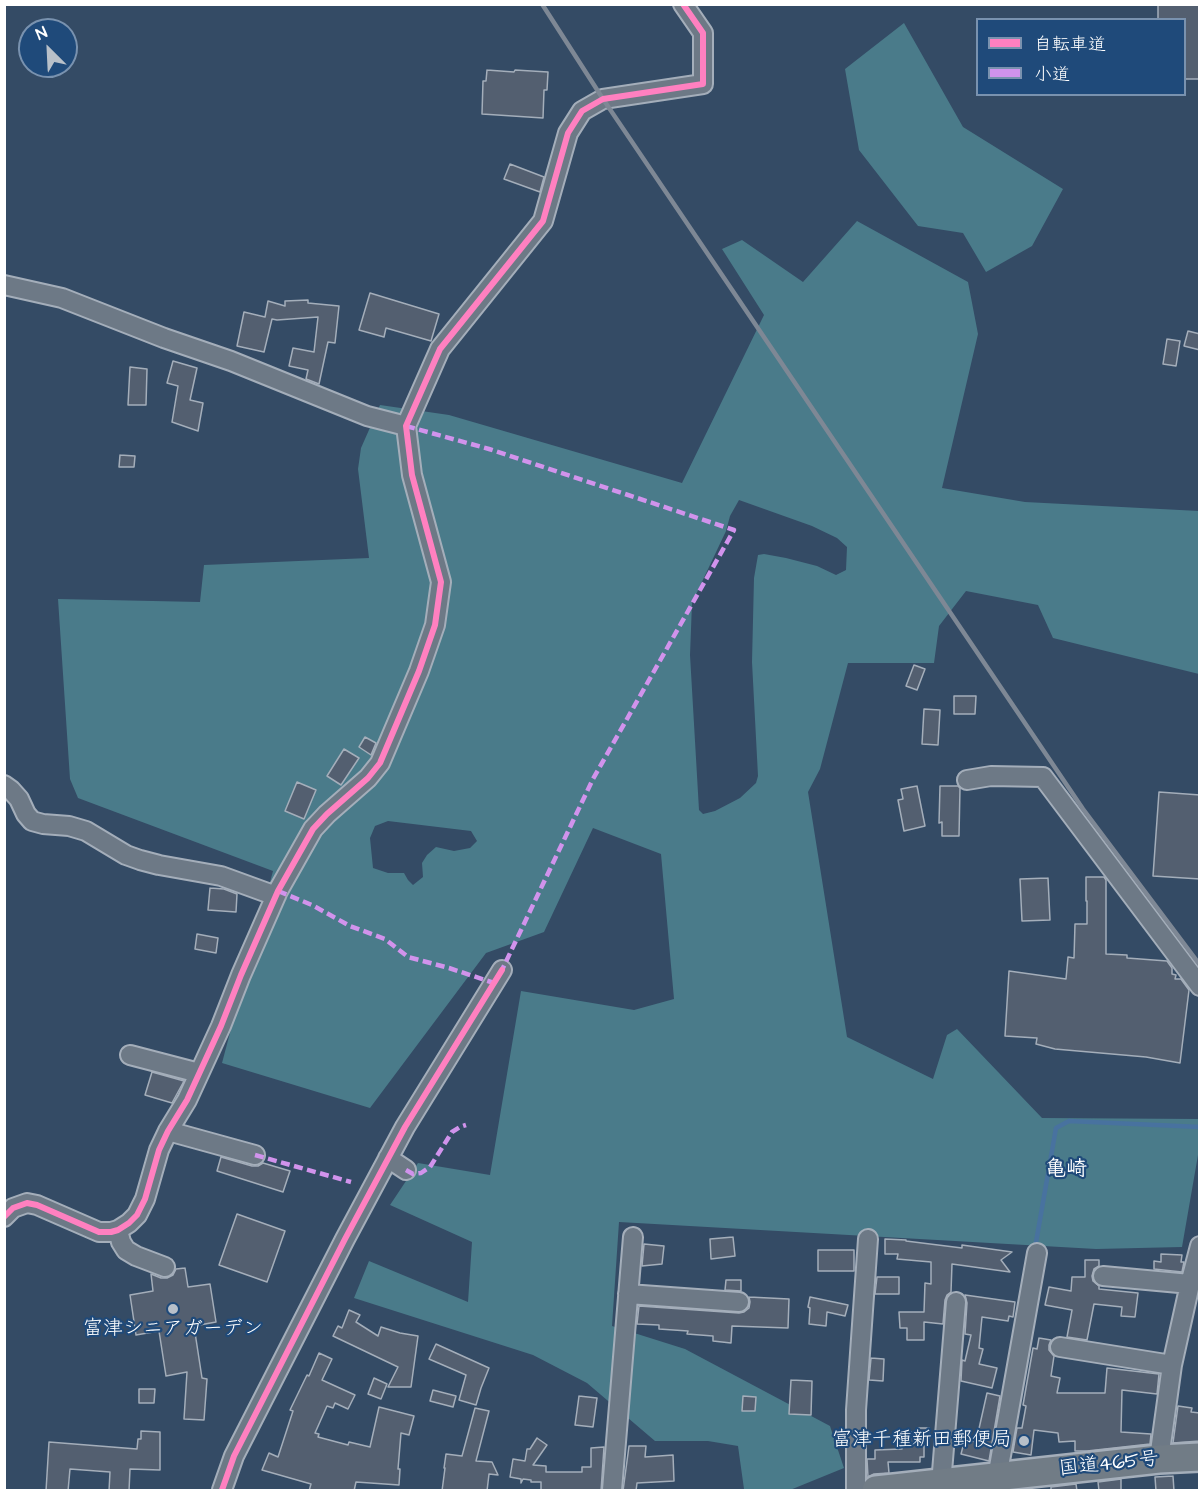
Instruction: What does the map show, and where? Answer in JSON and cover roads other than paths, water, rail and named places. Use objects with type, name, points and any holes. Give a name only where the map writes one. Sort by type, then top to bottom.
[{"type":"highway","name":"国道465号","points":[[876,1491],[997,1478],[1033,1482],[1159,1459],[1200,1457]]},
{"type":"street","points":[[4,1217],[13,1208],[27,1203],[37,1205],[99,1232],[111,1233],[129,1223],[145,1199],[159,1150],[187,1100],[276,896],[313,830],[380,764],[419,671],[435,625],[441,582],[412,475],[406,426],[440,349],[543,221],[567,133],[582,111],[603,99],[703,84],[704,33],[683,4]]},
{"type":"street","points":[[4,285],[62,298],[231,361],[368,416],[406,426]]},
{"type":"street","points":[[967,780],[991,776],[1043,777],[1200,987]]},
{"type":"street","points":[[4,785],[11,790],[32,821],[77,828],[126,855],[140,860],[159,866],[221,876],[276,896]]},
{"type":"street","points":[[222,1491],[234,1456],[388,1158],[442,1065],[502,970]]},
{"type":"street","points":[[130,1055],[199,1073]]},
{"type":"street","points":[[168,1131],[255,1155]]},
{"type":"street","points":[[388,1158],[406,1170]]},
{"type":"street","points":[[118,1230],[126,1250],[165,1267]]},
{"type":"street","points":[[612,1491],[633,1237]]},
{"type":"street","points":[[856,1491],[856,1410],[868,1239]]},
{"type":"street","points":[[1159,1459],[1172,1365],[1200,1246]]},
{"type":"street","points":[[997,1478],[1037,1253]]},
{"type":"street","points":[[1103,1276],[1190,1284]]},
{"type":"street","points":[[628,1294],[739,1302]]},
{"type":"street","points":[[941,1484],[956,1302]]},
{"type":"street","points":[[1060,1347],[1172,1365]]},
{"type":"waterway","points":[[1035,1248],[1056,1128],[1069,1121],[1200,1127]]},
{"type":"railway","points":[[542,4],[603,99],[1083,809],[1200,965]]},
{"type":"place","name":"富津シニアガーデン","points":[[173,1309]]},
{"type":"place","name":"富津千種新田郵便局","points":[[1024,1441]]},
{"type":"district","name":"亀崎","points":[[1066,1171]]}]
